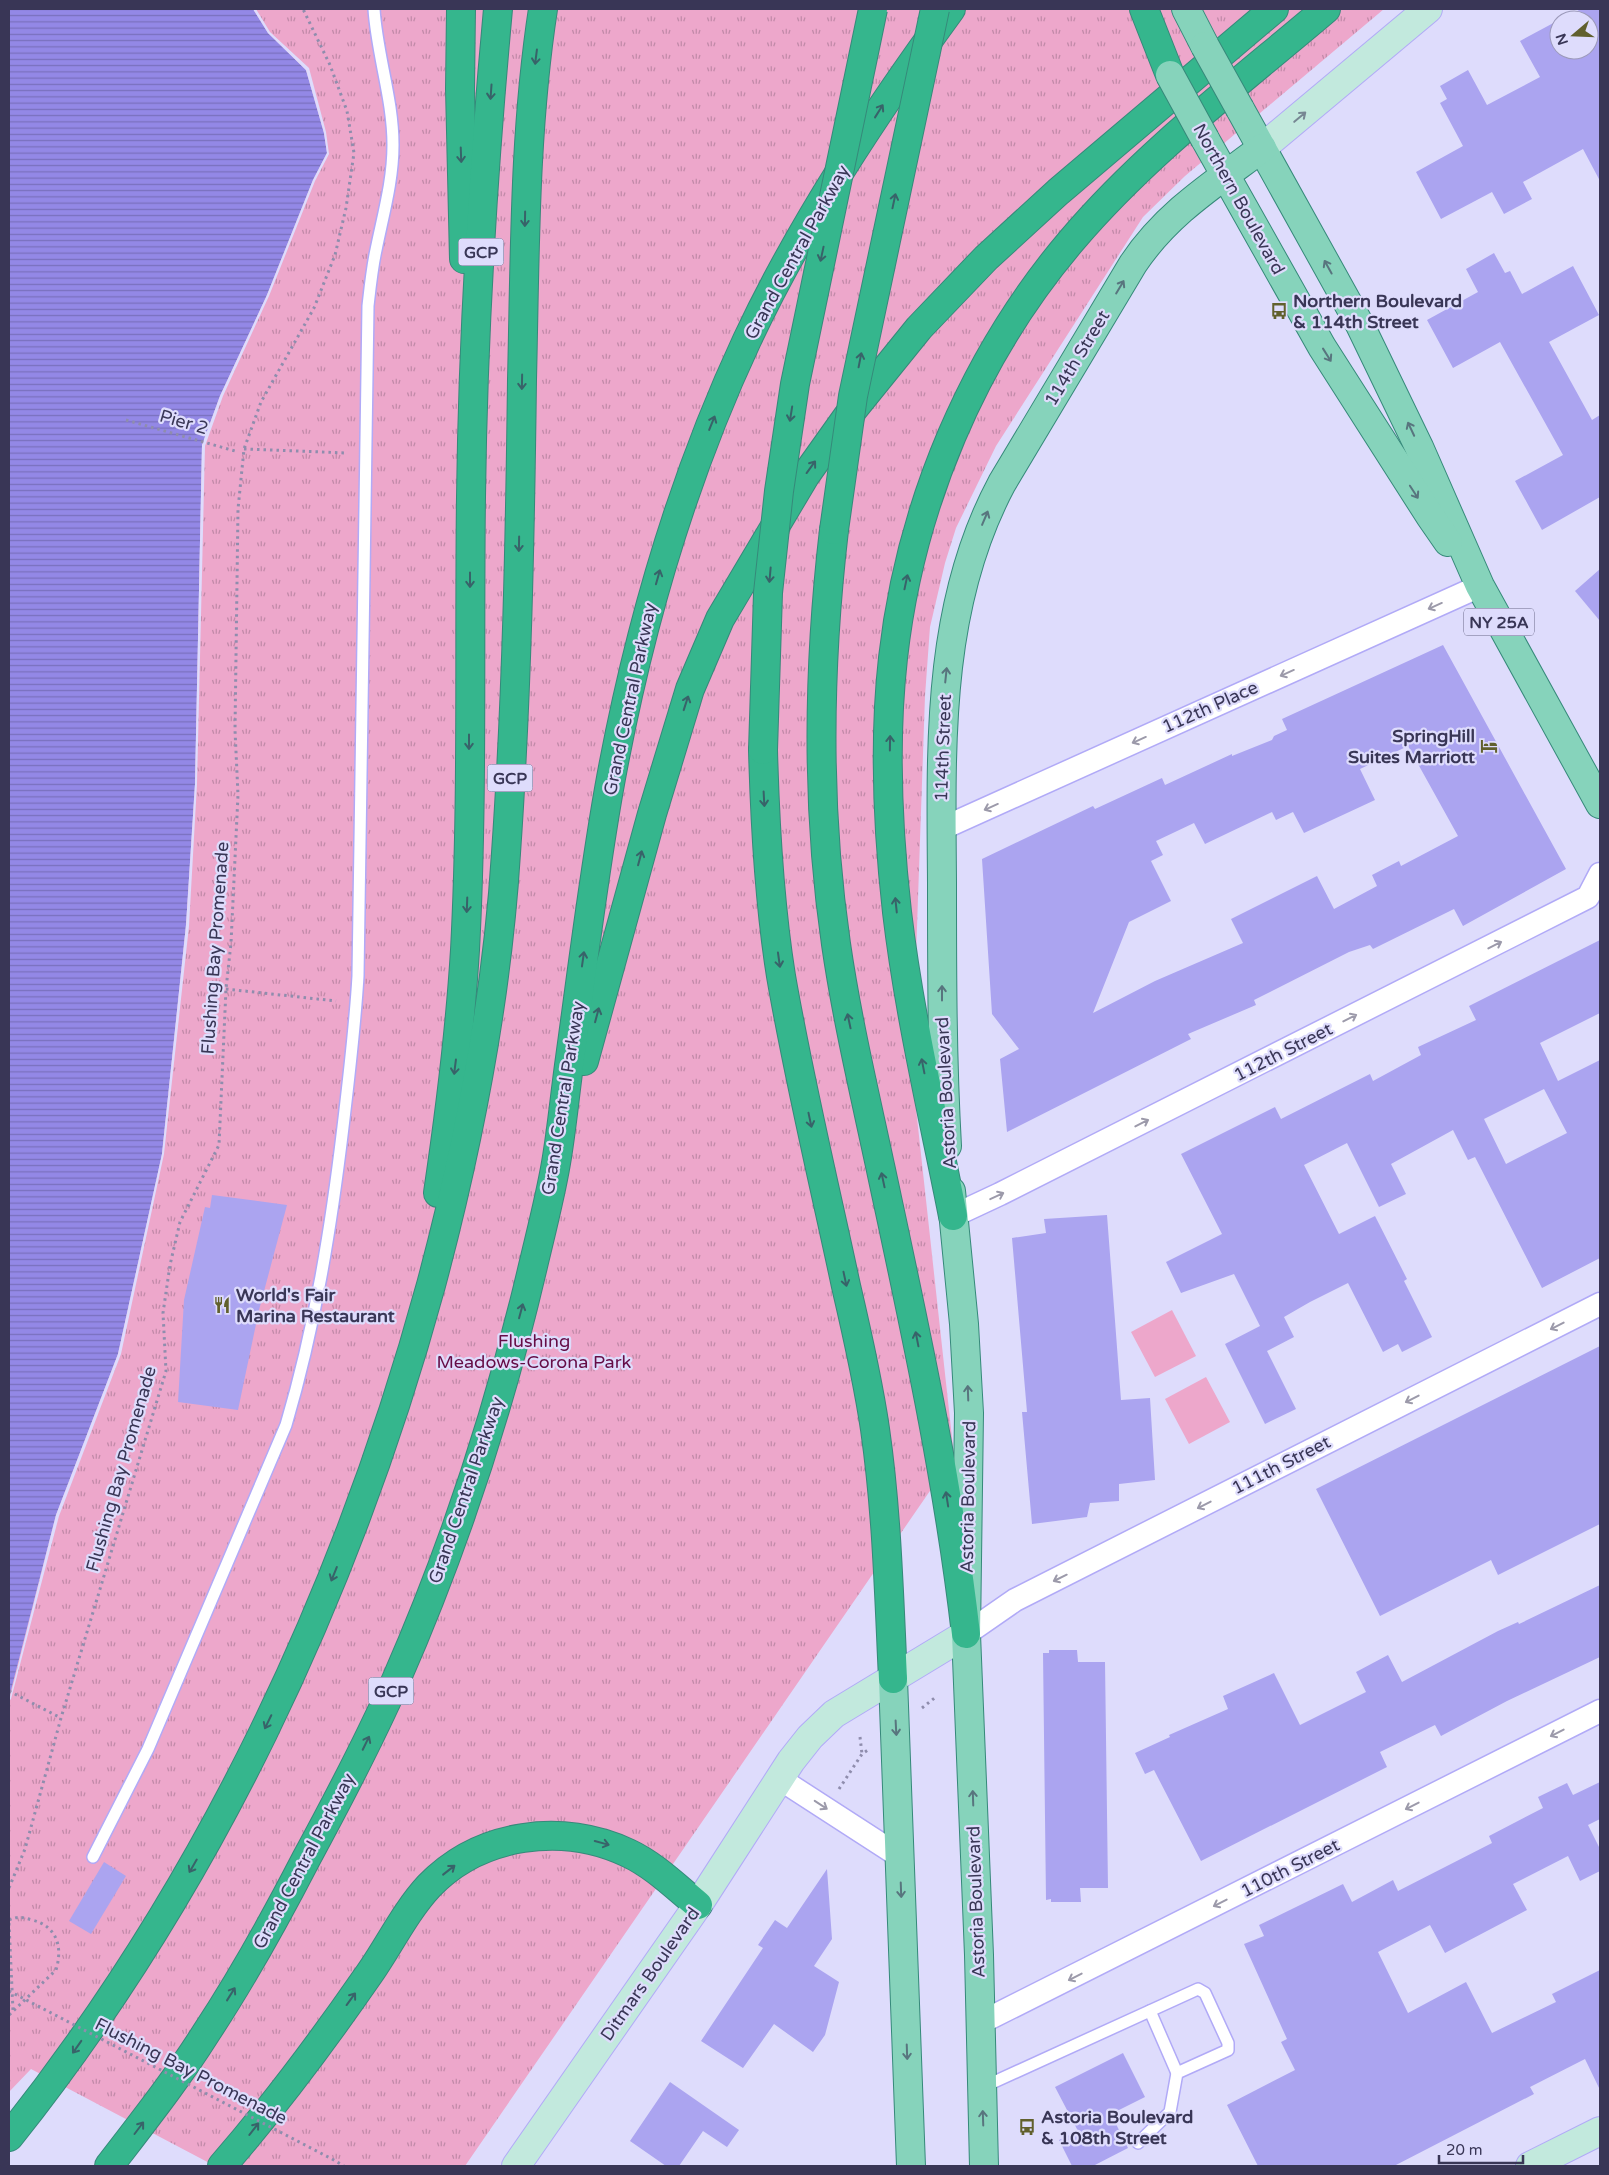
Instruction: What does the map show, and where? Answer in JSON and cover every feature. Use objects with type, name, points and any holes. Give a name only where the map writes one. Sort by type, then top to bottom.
[{"type":"highway","points":[[461,9],[460,123],[471,496]]},
{"type":"highway","name":"GCP","points":[[352,1528],[393,1393],[428,1248],[445,1148],[457,1049],[464,951],[468,851],[471,496],[478,292],[498,9]]},
{"type":"highway","name":"GCP","points":[[9,2137],[94,2023],[150,1938],[202,1851],[294,1670],[352,1528],[400,1394],[440,1251],[474,1103],[497,963],[506,853],[518,600],[526,194],[532,90],[543,9]]},
{"type":"highway","points":[[872,9],[796,384],[779,491],[768,593],[763,750],[768,852],[781,974],[792,1034],[865,1371],[875,1430],[885,1536],[893,1679]]},
{"type":"highway","points":[[836,189],[886,9]]},
{"type":"highway","points":[[935,9],[853,396],[834,530],[824,648],[822,752],[830,899],[847,1010],[938,1447],[966,1634]]},
{"type":"highway","name":"Grand Central Parkway","points":[[109,2166],[203,2039],[258,1950],[329,1817],[396,1678],[436,1580],[489,1425],[531,1273],[556,1164],[594,881],[611,778],[630,682],[671,533],[726,388],[778,279],[829,191],[893,88],[951,9]]},
{"type":"highway","points":[[1144,9],[1170,75]]},
{"type":"highway","points":[[556,1164],[652,814],[690,690],[720,620],[800,484],[847,417],[919,328],[953,291],[1058,192],[1274,9]]},
{"type":"highway","points":[[953,1216],[905,969],[897,910],[891,831],[889,758],[893,658],[906,581],[921,522],[942,460],[979,380],[1012,321],[1057,258],[1111,198],[1148,161],[1326,9]]},
{"type":"highway","points":[[222,2166],[301,2068],[368,1976],[425,1892],[465,1858],[488,1847],[511,1840],[557,1836],[583,1838],[609,1845],[630,1854],[698,1905]]},
{"type":"main road","name":"Northern Boulevard","points":[[1135,9],[1225,175],[1342,380],[1430,516],[1480,586]]},
{"type":"main road","name":"Northern Boulevard","points":[[1186,9],[1374,352],[1419,447],[1480,586],[1600,804]]},
{"type":"main road","name":"114th Street","points":[[941,829],[941,743],[950,647],[968,564],[987,513],[1002,483],[1141,252],[1172,217],[1262,148]]},
{"type":"main road","name":"Astoria Boulevard","points":[[941,829],[942,1035],[953,1216],[964,1324],[968,1404],[966,1634],[984,2166]]},
{"type":"main road","points":[[893,1679],[911,2166]]},
{"type":"street","name":"114th Street","points":[[1262,148],[1428,9]]},
{"type":"street","name":"112th Place","points":[[941,829],[1480,586]]},
{"type":"street","name":"112th Street","points":[[953,1216],[1588,898],[1600,874]]},
{"type":"street","name":"111th Street","points":[[966,1634],[1015,1600],[1600,1304]]},
{"type":"street","name":"Ditmars Boulevard","points":[[516,2166],[698,1905],[801,1748],[820,1726],[834,1714],[966,1634]]},
{"type":"street","name":"110th Street","points":[[980,2023],[1600,1711]]},
{"type":"street","points":[[780,1779],[899,1856]]},
{"type":"street","points":[[1530,2166],[1600,2131]]},
{"type":"lane","points":[[93,1856],[148,1749],[286,1425],[299,1381],[311,1327],[333,1211],[357,1003],[368,306],[375,252],[388,200],[393,146],[392,121],[374,9]]},
{"type":"lane","points":[[982,2088],[1198,1989],[1205,1993],[1228,2043],[1228,2050],[1178,2073]]},
{"type":"lane","points":[[1138,2143],[1170,2112],[1178,2073],[1150,2011]]},
{"type":"path","name":"Flushing Bay Promenade","points":[[9,1888],[25,1849],[61,1718],[166,1371],[162,1313],[180,1222],[219,1146],[237,804],[238,510],[244,449],[261,402],[314,308],[335,255],[346,208],[354,153],[347,111],[330,66],[303,9]]},
{"type":"path","name":"Pier 2","points":[[126,420],[234,451]]},
{"type":"path","points":[[244,449],[367,454]]},
{"type":"path","points":[[226,989],[357,1003]]},
{"type":"path","points":[[10,1691],[61,1718]]},
{"type":"path","points":[[916,1713],[938,1696]]},
{"type":"path","points":[[860,1737],[862,1754]]},
{"type":"path","points":[[838,1790],[862,1754],[875,1746]]},
{"type":"path","points":[[9,2015],[56,1970],[59,1960],[59,1944],[52,1929],[37,1921],[18,1916],[9,1922],[13,2011]]},
{"type":"path","name":"Flushing Bay Promenade","points":[[9,1991],[344,2166]]},
{"type":"green space","name":"Flushing Meadows-Corona Park","points":[[253,9],[1384,9],[1185,176],[1143,217],[996,446],[956,528],[945,563],[930,627],[925,696],[912,1072],[954,1456],[465,2166],[215,2166],[31,2069],[9,2092],[9,1697],[56,1515],[118,1354],[162,1154],[186,925],[195,784],[202,445],[220,396],[267,295],[313,180],[327,153],[324,133],[306,70],[268,33]]},
{"type":"green space","points":[[1172,1310],[1196,1356],[1155,1377],[1131,1332]]},
{"type":"green space","points":[[1206,1377],[1230,1422],[1189,1444],[1165,1399]]},
{"type":"shaded area","points":[[9,9],[253,9],[268,33],[306,70],[324,133],[327,153],[313,180],[267,295],[220,396],[202,445],[195,784],[186,925],[162,1154],[118,1354],[56,1515],[9,1698]]},
{"type":"pier","points":[[253,9],[256,9],[270,32],[309,68],[326,132],[329,154],[315,181],[269,296],[223,396],[205,446],[197,784],[189,926],[164,1154],[121,1354],[59,1516],[9,1701],[56,1515],[118,1354],[162,1154],[186,925],[195,784],[202,445],[220,396],[267,295],[313,180],[327,153],[324,133],[306,70],[268,33]]},
{"type":"building","points":[[1600,9],[1600,181],[1583,149],[1523,182],[1532,199],[1504,214],[1492,192],[1441,219],[1416,172],[1463,146],[1440,103],[1447,99],[1440,86],[1468,70],[1487,105],[1540,77],[1520,41],[1549,25],[1549,60],[1599,60],[1599,10],[1579,10]]},
{"type":"building","points":[[1494,253],[1505,273],[1510,271],[1522,294],[1573,266],[1599,315],[1549,342],[1592,420],[1600,415],[1600,497],[1542,530],[1515,481],[1563,455],[1500,342],[1453,368],[1427,320],[1478,292],[1466,269]]},
{"type":"building","points":[[1600,569],[1600,621],[1575,591]]},
{"type":"building","points":[[1443,645],[1566,869],[1463,926],[1454,909],[1373,949],[1370,945],[1349,952],[1254,1000],[1256,1005],[1188,1034],[1191,1039],[1007,1132],[1000,1059],[1019,1049],[992,1014],[982,859],[1093,806],[1095,809],[1162,778],[1165,785],[1232,754],[1232,756],[1272,740],[1274,736],[1287,730],[1282,719]],"holes":[[[1408,746],[1458,836],[1401,866],[1399,861],[1372,875],[1377,886],[1334,909],[1317,876],[1231,919],[1243,943],[1155,981],[1093,1013],[1129,922],[1171,901],[1151,861],[1163,855],[1156,841],[1194,823],[1205,844],[1272,812],[1276,820],[1293,812],[1304,833],[1375,800],[1360,769]]]},
{"type":"building","points":[[1600,940],[1600,1013],[1540,1043],[1558,1081],[1600,1060],[1600,1258],[1542,1288],[1475,1157],[1468,1160],[1453,1130],[1391,1164],[1406,1194],[1379,1207],[1347,1143],[1304,1165],[1339,1234],[1375,1216],[1407,1279],[1404,1281],[1432,1337],[1402,1352],[1398,1344],[1383,1352],[1348,1283],[1310,1302],[1284,1317],[1294,1337],[1267,1351],[1296,1409],[1265,1424],[1225,1344],[1260,1326],[1234,1274],[1181,1293],[1166,1262],[1222,1234],[1181,1154],[1275,1107],[1281,1119],[1370,1074],[1373,1081],[1421,1055],[1418,1047],[1476,1020],[1469,1006]],"holes":[[[1544,1089],[1567,1133],[1506,1164],[1484,1119]]]},
{"type":"building","name":"World's Fair Marina Restaurant","points":[[212,1195],[287,1205],[259,1310],[238,1410],[178,1402],[184,1300],[205,1207],[210,1208]]},
{"type":"building","points":[[1107,1215],[1121,1400],[1150,1398],[1155,1480],[1119,1484],[1119,1501],[1090,1503],[1087,1517],[1032,1524],[1022,1412],[1027,1412],[1012,1238],[1046,1233],[1044,1219]]},
{"type":"building","points":[[1600,1346],[1600,1524],[1498,1575],[1491,1560],[1380,1616],[1316,1489]]},
{"type":"building","points":[[1600,1585],[1600,1657],[1507,1701],[1441,1736],[1435,1725],[1380,1752],[1387,1767],[1201,1861],[1154,1770],[1145,1774],[1135,1753],[1170,1737],[1169,1735],[1228,1709],[1223,1696],[1274,1673],[1300,1725],[1366,1692],[1356,1672],[1388,1655],[1402,1682],[1498,1631],[1518,1622],[1519,1624]]},
{"type":"building","points":[[1049,1650],[1077,1650],[1078,1662],[1105,1662],[1108,1888],[1080,1888],[1081,1902],[1051,1902],[1051,1899],[1046,1900],[1043,1653],[1049,1653]]},
{"type":"building","points":[[1600,1782],[1600,1819],[1588,1825],[1600,1849],[1600,1871],[1580,1881],[1568,1856],[1513,1884],[1527,1910],[1445,1953],[1430,1925],[1378,1952],[1408,2013],[1466,1982],[1492,2033],[1556,2002],[1552,1994],[1600,1970],[1600,2090],[1585,2059],[1530,2087],[1534,2094],[1394,2166],[1258,2166],[1227,2105],[1295,2070],[1281,2042],[1287,2039],[1244,1944],[1264,1936],[1259,1925],[1343,1884],[1352,1902],[1393,1880],[1398,1891],[1492,1843],[1489,1836],[1543,1808],[1538,1797],[1567,1783],[1573,1795]]},
{"type":"building","points":[[104,1862],[126,1876],[91,1934],[69,1921]]},
{"type":"building","points":[[827,1869],[832,1939],[814,1966],[839,1982],[825,2035],[813,2052],[774,2024],[743,2068],[701,2041],[763,1948],[758,1945],[775,1920],[787,1928]]},
{"type":"building","points":[[1123,2053],[1145,2097],[1111,2114],[1128,2148],[1093,2166],[1072,2166],[1059,2140],[1078,2131],[1055,2087]]},
{"type":"building","points":[[670,2082],[739,2130],[727,2147],[703,2131],[679,2166],[666,2166],[630,2141]]},
{"type":"place","name":"Northern Boulevard & 114th Street","points":[[1279,311]]},
{"type":"place","name":"SpringHill Suites Marriott","points":[[1489,746]]},
{"type":"place","name":"World's Fair Marina Restaurant","points":[[222,1305]]},
{"type":"place","name":"Astoria Boulevard & 108th Street","points":[[1027,2127]]}]
